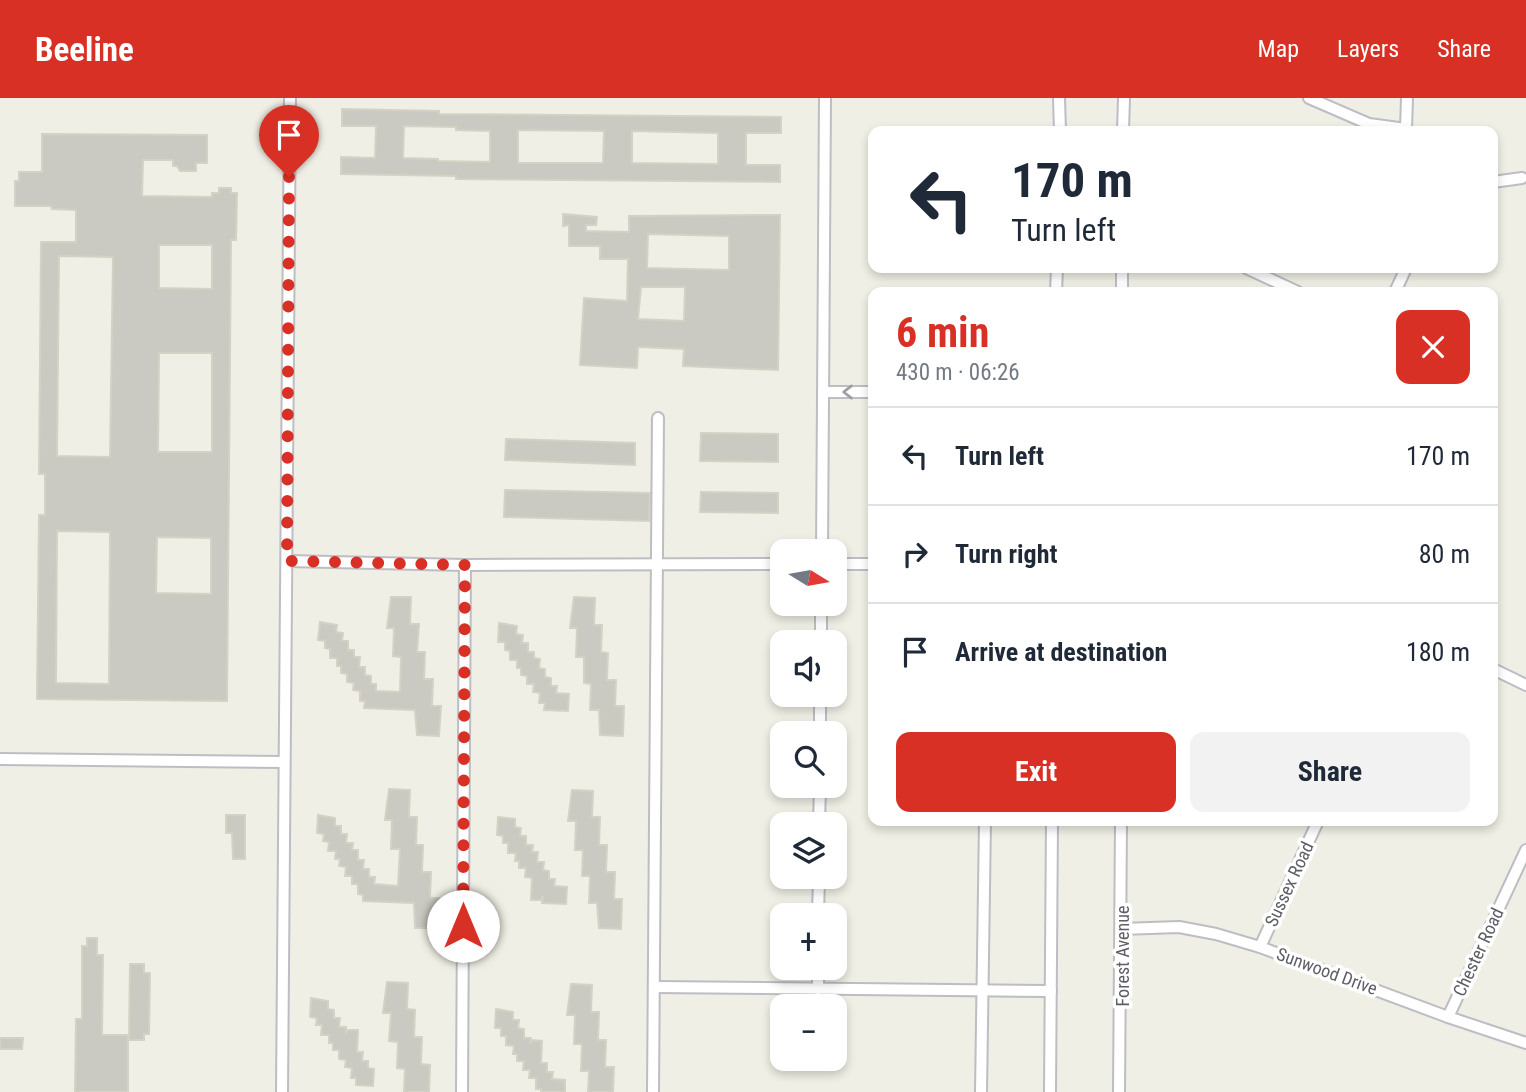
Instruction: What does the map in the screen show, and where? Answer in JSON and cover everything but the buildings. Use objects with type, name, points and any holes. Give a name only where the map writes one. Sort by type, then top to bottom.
[{"type":"street","points":[[282,1092],[290,98]]},
{"type":"street","points":[[821,539],[825,98]]},
{"type":"street","points":[[1059,98],[1060,126]]},
{"type":"street","points":[[1123,126],[1124,98]]},
{"type":"street","points":[[1309,98],[1369,124],[1382,126]]},
{"type":"street","points":[[1407,126],[1408,98]]},
{"type":"street","points":[[1498,181],[1522,178]]},
{"type":"street","points":[[1257,273],[1287,287]]},
{"type":"street","points":[[823,392],[868,392]]},
{"type":"street","points":[[653,1092],[658,418]]},
{"type":"street","points":[[287,561],[465,565],[770,564]]},
{"type":"street","points":[[847,564],[868,565]]},
{"type":"street","points":[[462,1092],[465,565]]},
{"type":"street","points":[[1498,671],[1526,685]]},
{"type":"street","points":[[0,760],[284,762]]},
{"type":"street","points":[[981,1092],[985,826]]},
{"type":"street","points":[[1050,1092],[1052,826]]},
{"type":"street","name":"Forest Avenue","points":[[1119,1092],[1121,826]]},
{"type":"street","name":"Sussex Road","points":[[1260,947],[1316,826]]},
{"type":"street","name":"Chester Road","points":[[1448,1017],[1526,850]]},
{"type":"street","name":"Sunwood Drive","points":[[1122,929],[1198,929],[1260,947],[1526,1043]]},
{"type":"street","points":[[818,980],[818,989]]},
{"type":"street","points":[[655,987],[1051,991]]},
{"type":"route","points":[[289,177],[287,561],[465,565],[463,926]]}]
